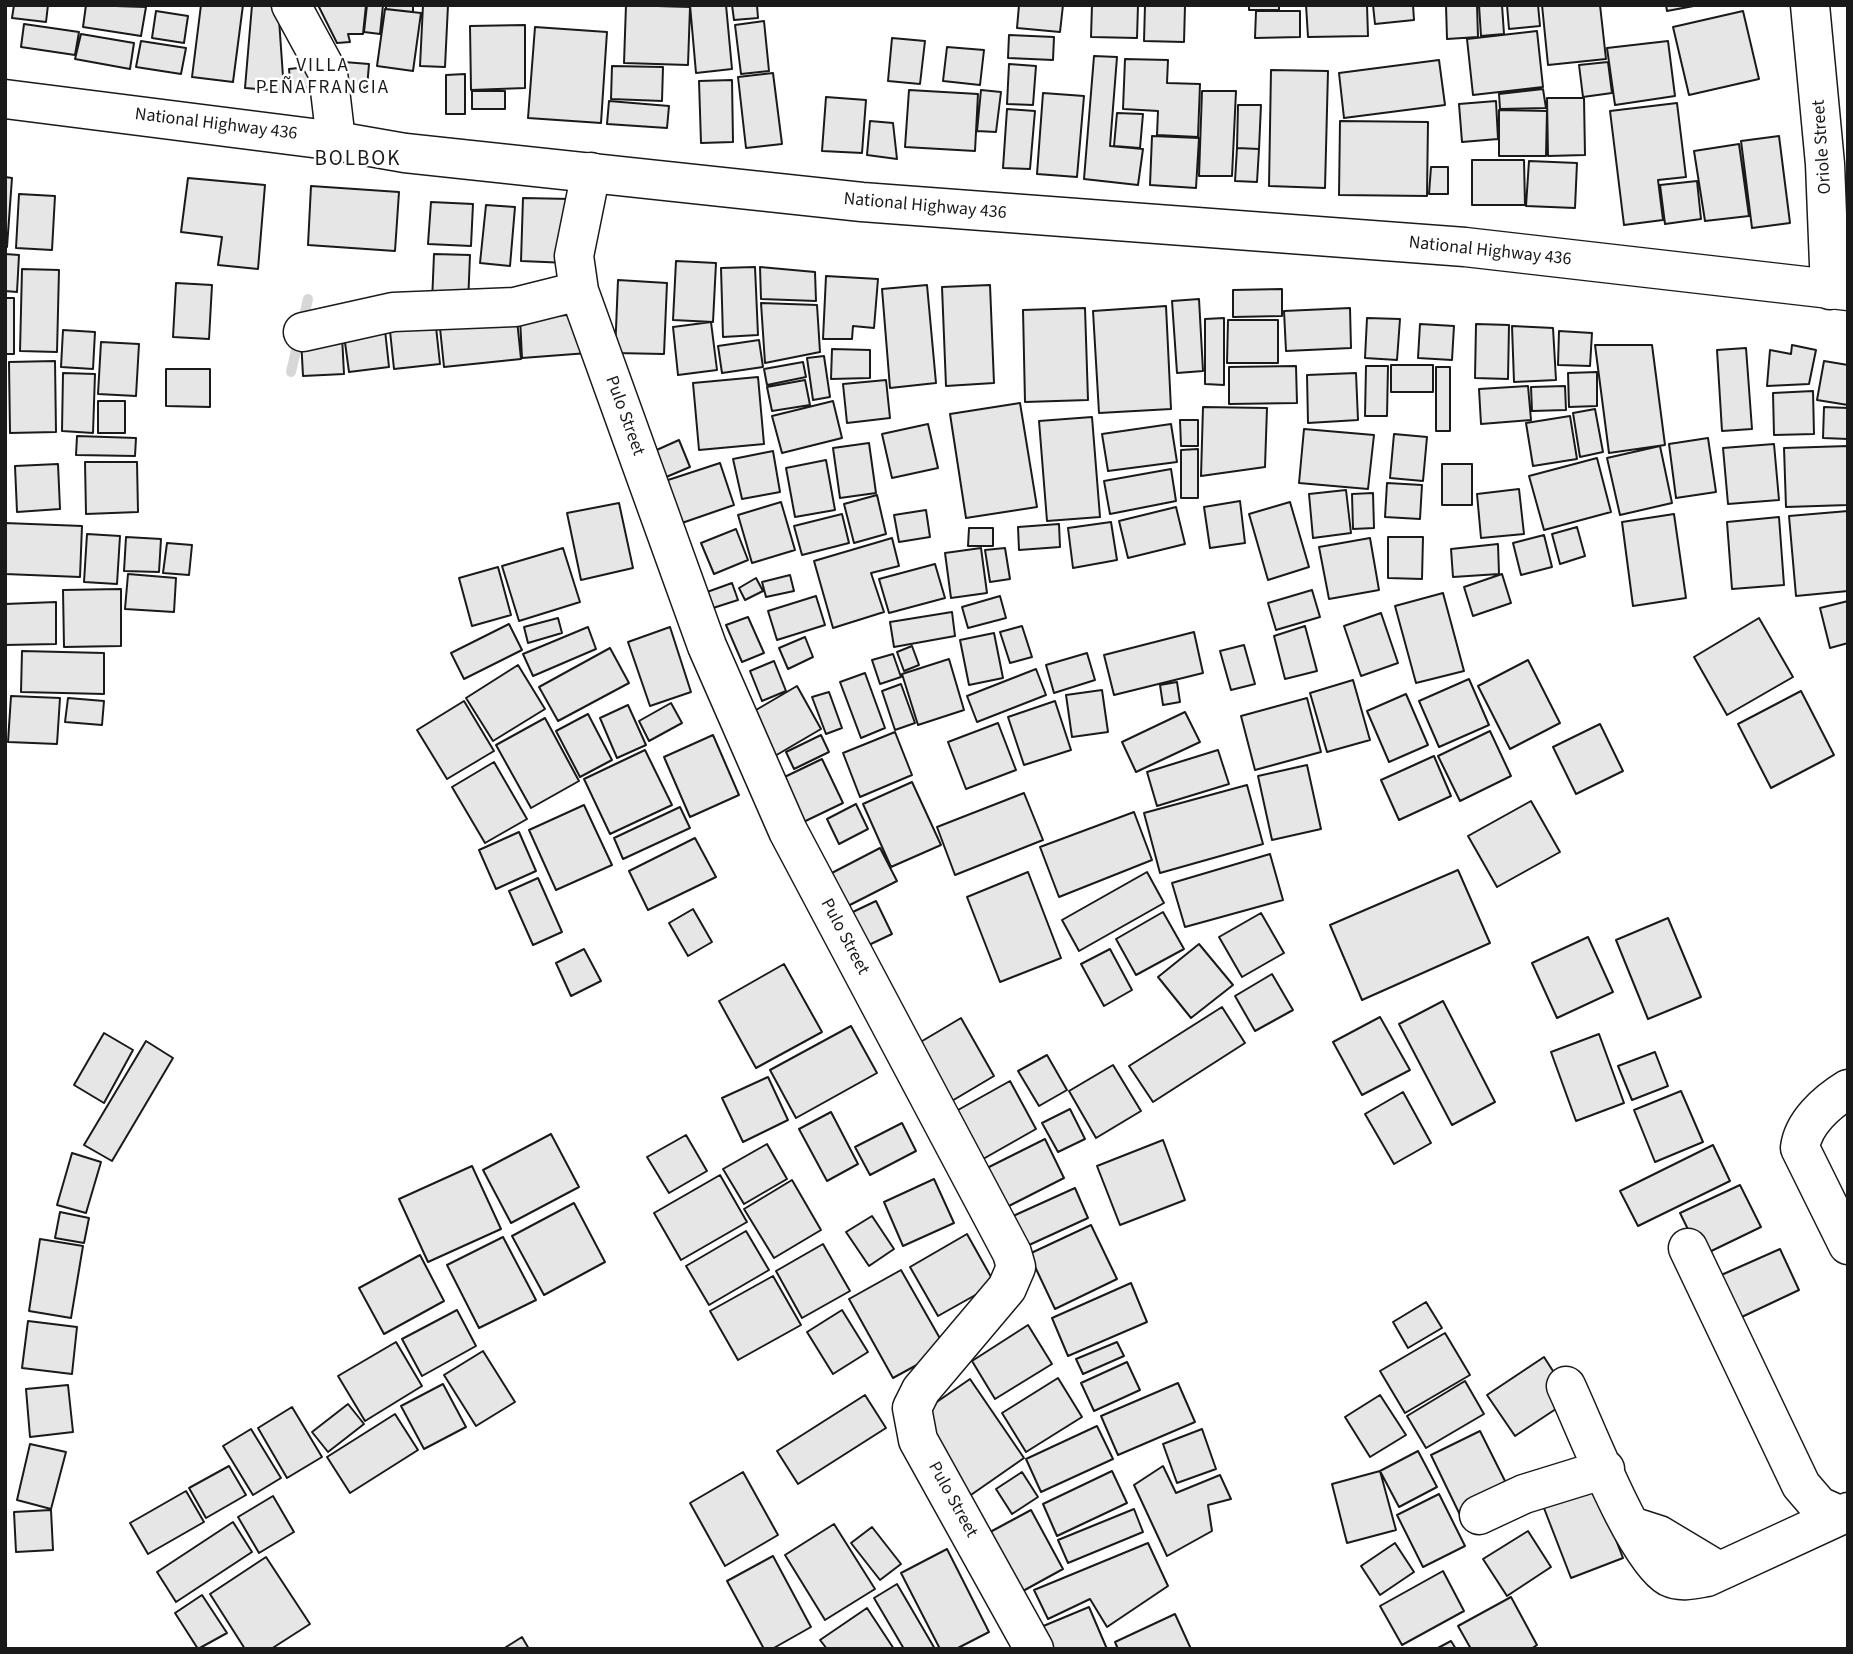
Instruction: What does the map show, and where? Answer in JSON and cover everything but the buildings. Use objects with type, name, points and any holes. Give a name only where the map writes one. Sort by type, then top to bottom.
[{"type":"street","points":[[291,5],[328,73],[336,141]]},
{"type":"street","name":"Oriole Street","points":[[1810,5],[1839,290]]},
{"type":"street","name":"National Highway 436","points":[[5,99],[336,141],[405,153],[901,206],[1465,247],[1839,290]]},
{"type":"street","name":"Pulo Street","points":[[591,172],[574,256],[579,291],[707,646],[788,831],[1012,1253],[1016,1267],[1007,1288],[920,1390],[912,1408],[918,1440],[1034,1649]]},
{"type":"street","points":[[303,332],[393,312],[515,307],[579,291]]},
{"type":"street","points":[[1848,1089],[1812,1121],[1802,1134],[1800,1147],[1848,1245]]},
{"type":"street","points":[[1688,1248],[1801,1485],[1819,1506],[1843,1513]]},
{"type":"street","points":[[1566,1386],[1631,1526],[1656,1566],[1670,1577],[1682,1580],[1707,1577],[1843,1513]]},
{"type":"street","points":[[1479,1515],[1524,1494],[1605,1469]]},
{"type":"waterway","points":[[291,372],[308,299]]},
{"type":"district","name":"VILLA PEÑAFRANCIA","points":[[323,78]]},
{"type":"district","name":"BOLBOK","points":[[358,160]]}]
